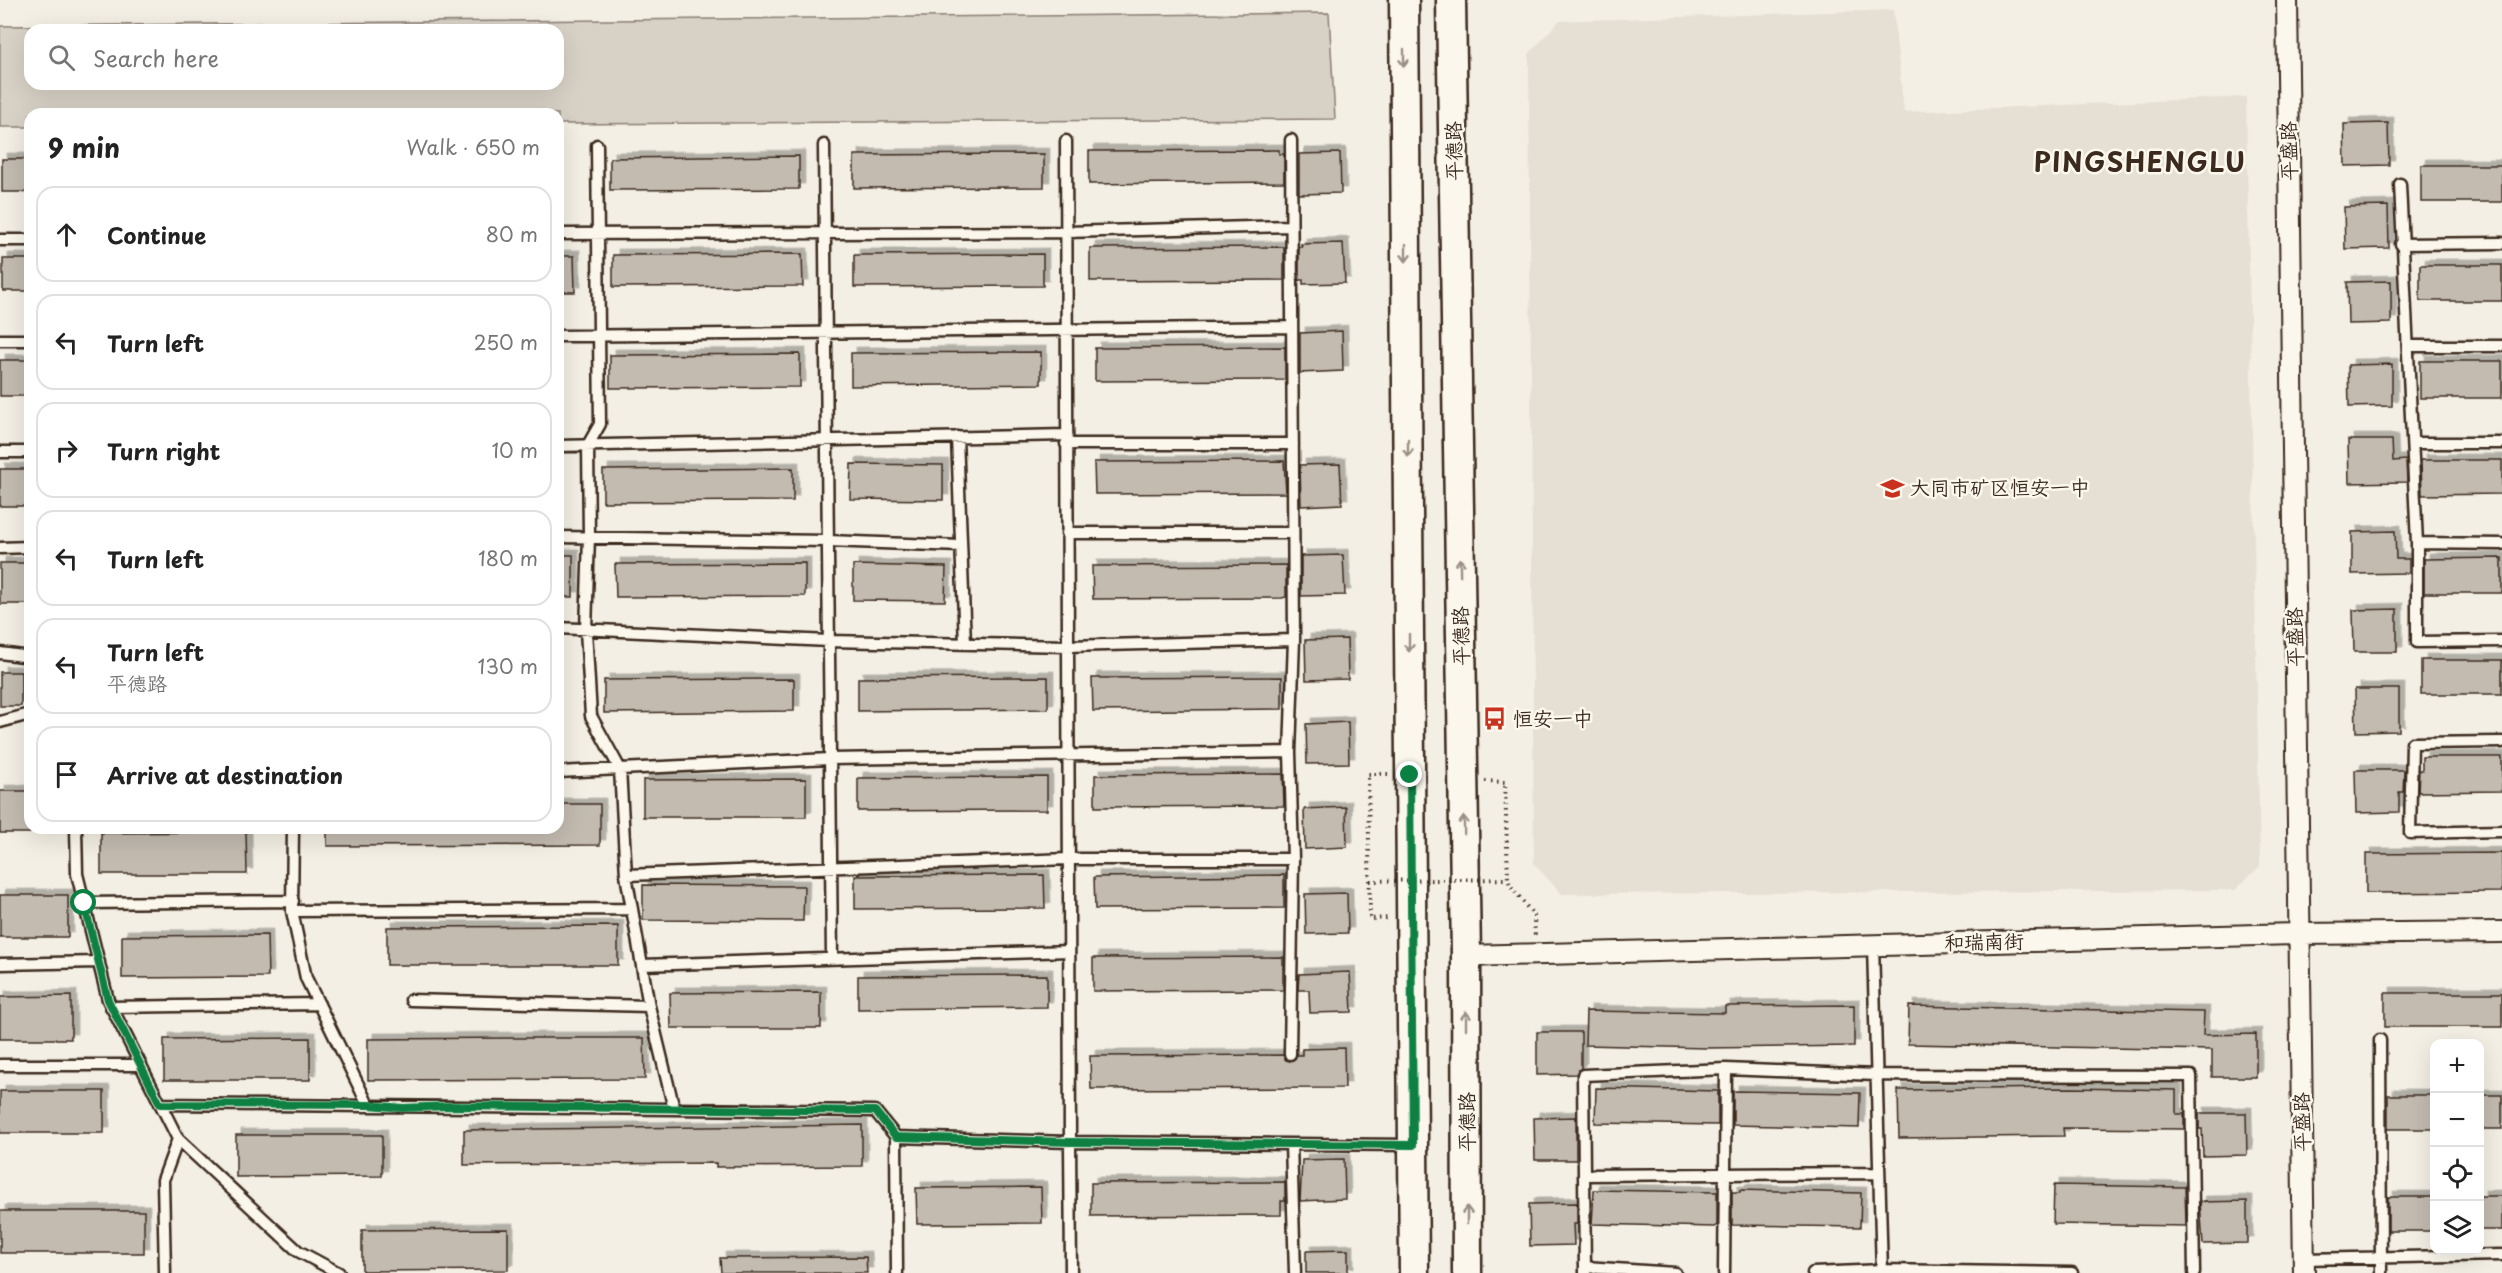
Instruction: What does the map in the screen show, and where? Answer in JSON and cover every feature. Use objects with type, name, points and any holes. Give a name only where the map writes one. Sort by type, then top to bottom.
[{"type":"main road","points":[[1404,0],[1414,1273]]},
{"type":"main road","name":"平德路","points":[[1451,0],[1466,956],[1467,1273]]},
{"type":"street","name":"平盛路","points":[[2287,0],[2303,1266]]},
{"type":"street","name":"和瑞南街","points":[[1466,956],[2299,934],[2502,932]]},
{"type":"lane","points":[[1290,1054],[1293,859],[1290,752],[1294,640],[1291,140]]},
{"type":"lane","points":[[1066,141],[1071,1273]]},
{"type":"lane","points":[[597,145],[600,424],[588,446],[589,536],[586,630],[591,716],[620,769],[626,875],[649,1006],[674,1109]]},
{"type":"lane","points":[[824,145],[832,958]]},
{"type":"lane","points":[[2400,184],[2417,543],[2417,642],[2502,641]]},
{"type":"lane","points":[[564,234],[1066,232],[1292,226]]},
{"type":"lane","points":[[0,240],[24,240]]},
{"type":"lane","points":[[2402,244],[2502,243]]},
{"type":"lane","points":[[564,336],[1292,327]]},
{"type":"lane","points":[[0,340],[24,340]]},
{"type":"lane","points":[[2409,346],[2502,346]]},
{"type":"lane","points":[[564,446],[957,437],[1293,444]]},
{"type":"lane","points":[[957,437],[965,644]]},
{"type":"lane","points":[[2413,443],[2502,443]]},
{"type":"lane","points":[[0,452],[24,452]]},
{"type":"lane","points":[[1067,533],[1293,533]]},
{"type":"lane","points":[[564,537],[828,541],[961,546]]},
{"type":"lane","points":[[2417,543],[2502,544]]},
{"type":"lane","points":[[0,548],[24,548]]},
{"type":"lane","points":[[564,628],[829,641],[1067,646],[1294,640]]},
{"type":"lane","points":[[0,653],[24,656]]},
{"type":"lane","points":[[0,722],[24,716]]},
{"type":"lane","points":[[2502,742],[2412,743],[2410,833],[2502,831]]},
{"type":"lane","points":[[564,772],[830,759],[1290,752]]},
{"type":"lane","points":[[76,834],[77,874],[111,1007],[178,1139],[298,1251],[339,1273]]},
{"type":"lane","points":[[293,834],[293,906],[306,978],[369,1105]]},
{"type":"lane","points":[[626,875],[1068,859],[1293,859]]},
{"type":"lane","points":[[84,903],[632,909]]},
{"type":"lane","points":[[1872,945],[1882,1272]]},
{"type":"lane","points":[[642,965],[1069,951]]},
{"type":"lane","points":[[0,964],[99,962]]},
{"type":"lane","points":[[411,1000],[649,1006]]},
{"type":"lane","points":[[111,1007],[319,1004]]},
{"type":"lane","points":[[2380,1040],[2381,1273]]},
{"type":"lane","points":[[0,1065],[141,1065]]},
{"type":"lane","points":[[1724,1273],[1726,1070]]},
{"type":"lane","points":[[1675,1273],[1585,1270],[1583,1075],[1726,1070],[1876,1075],[2191,1076],[2194,1273]]},
{"type":"lane","points":[[160,1104],[875,1111],[896,1137],[897,1273]]},
{"type":"lane","points":[[896,1137],[1070,1142],[1413,1145]]},
{"type":"lane","points":[[165,1273],[163,1180],[178,1139]]},
{"type":"lane","points":[[1291,1144],[1295,1273]]},
{"type":"lane","points":[[1584,1175],[1879,1173]]},
{"type":"lane","points":[[2303,1266],[2381,1258],[2502,1255]]},
{"type":"lane","points":[[1812,1273],[2072,1273]]},
{"type":"path","points":[[1368,774],[1370,919]]},
{"type":"path","points":[[1505,782],[1508,879],[1510,885],[1534,916]]},
{"type":"path","points":[[1370,882],[1508,879]]},
{"type":"shaded area","name":"大同市矿区恒安一中","points":[[1893,10],[1904,112],[2246,97],[2260,866],[2235,890],[1562,894],[1534,864],[1529,54],[1559,21]]},
{"type":"shaded area","points":[[1329,13],[1335,119],[564,124],[564,108],[24,108],[24,127],[0,127],[0,26],[24,26],[24,90],[564,90],[564,24],[204,24]]},
{"type":"building","points":[[2388,123],[2389,165],[2345,166],[2344,124]]},
{"type":"building","points":[[1279,150],[1279,154],[1284,154],[1284,182],[1089,184],[1089,151]]},
{"type":"building","points":[[1340,153],[1341,193],[1299,194],[1299,154]]},
{"type":"building","points":[[1044,154],[1044,187],[854,188],[854,155]]},
{"type":"building","points":[[799,156],[799,189],[610,190],[610,158]]},
{"type":"building","points":[[2,159],[24,159],[24,192],[2,192]]},
{"type":"building","points":[[2421,165],[2502,165],[2502,202],[2421,202]]},
{"type":"building","points":[[2388,206],[2389,248],[2345,249],[2344,207]]},
{"type":"building","points":[[1343,243],[1345,283],[1303,284],[1303,280],[1299,280],[1299,247],[1302,247],[1301,244]]},
{"type":"building","points":[[1284,247],[1284,280],[1090,281],[1090,248]]},
{"type":"building","points":[[802,254],[803,286],[613,287],[613,255]]},
{"type":"building","points":[[1043,254],[1043,286],[854,287],[854,255]]},
{"type":"building","points":[[564,256],[574,256],[575,292],[564,292]]},
{"type":"building","points":[[3,259],[24,259],[24,291],[3,291]]},
{"type":"building","points":[[2420,265],[2502,265],[2502,301],[2420,301]]},
{"type":"building","points":[[2391,281],[2391,323],[2348,324],[2347,282]]},
{"type":"building","points":[[1342,331],[1343,371],[1300,373],[1300,333]]},
{"type":"building","points":[[1285,347],[1285,380],[1095,381],[1095,348]]},
{"type":"building","points":[[1041,352],[1041,384],[851,386],[851,353]]},
{"type":"building","points":[[800,354],[800,387],[610,388],[610,355]]},
{"type":"building","points":[[0,360],[24,360],[24,396],[0,396]]},
{"type":"building","points":[[2420,361],[2502,361],[2502,398],[2420,398]]},
{"type":"building","points":[[2392,364],[2392,406],[2349,407],[2348,365]]},
{"type":"building","points":[[2348,440],[2392,440],[2393,461],[2406,460],[2407,482],[2349,483]]},
{"type":"building","points":[[2421,460],[2502,460],[2502,494],[2422,495]]},
{"type":"building","points":[[1284,461],[1286,493],[1095,494],[1094,462]]},
{"type":"building","points":[[851,464],[943,465],[943,500],[850,499]]},
{"type":"building","points":[[1340,464],[1342,504],[1301,506],[1300,465]]},
{"type":"building","points":[[793,468],[793,501],[603,502],[603,470]]},
{"type":"building","points":[[0,469],[24,469],[24,506],[0,506]]},
{"type":"building","points":[[2395,531],[2396,559],[2409,559],[2409,573],[2352,574],[2352,532]]},
{"type":"building","points":[[564,555],[573,555],[573,597],[564,597]]},
{"type":"building","points":[[1343,555],[1345,595],[1301,596],[1301,556]]},
{"type":"building","points":[[2502,558],[2502,593],[2424,593],[2424,559]]},
{"type":"building","points":[[0,563],[24,563],[24,604],[0,604]]},
{"type":"building","points":[[805,563],[805,596],[616,597],[615,564]]},
{"type":"building","points":[[853,565],[946,567],[945,601],[853,600]]},
{"type":"building","points":[[1286,565],[1286,597],[1282,598],[1093,599],[1092,566]]},
{"type":"building","points":[[2397,609],[2397,652],[2354,652],[2353,610]]},
{"type":"building","points":[[1347,639],[1348,679],[1306,680],[1305,640]]},
{"type":"building","points":[[2421,660],[2502,660],[2502,694],[2421,694]]},
{"type":"building","points":[[0,672],[21,672],[21,706],[0,706]]},
{"type":"building","points":[[1048,677],[1048,709],[858,711],[858,678]]},
{"type":"building","points":[[1282,677],[1282,709],[1093,711],[1092,678]]},
{"type":"building","points":[[794,679],[794,711],[604,713],[604,680]]},
{"type":"building","points":[[2355,689],[2399,689],[2399,731],[2356,732]]},
{"type":"building","points":[[1348,722],[1349,763],[1307,764],[1306,724]]},
{"type":"building","points":[[2422,757],[2502,757],[2502,791],[2418,792]]},
{"type":"building","points":[[2355,770],[2404,770],[2403,792],[2399,792],[2399,812],[2356,813]]},
{"type":"building","points":[[1283,774],[1284,806],[1095,807],[1095,775]]},
{"type":"building","points":[[1047,777],[1047,810],[858,811],[858,778]]},
{"type":"building","points":[[806,779],[806,817],[643,817],[643,780]]},
{"type":"building","points":[[0,791],[24,791],[24,833],[0,833]]},
{"type":"building","points":[[564,804],[600,804],[600,845],[327,846],[327,834],[564,834]]},
{"type":"building","points":[[1346,807],[1347,847],[1305,849],[1304,809]]},
{"type":"building","points":[[101,834],[246,834],[247,874],[101,874]]},
{"type":"building","points":[[2502,853],[2502,892],[2366,893],[2366,854]]},
{"type":"building","points":[[1044,875],[1045,908],[855,909],[855,876]]},
{"type":"building","points":[[1284,875],[1284,908],[1095,909],[1094,877]]},
{"type":"building","points":[[643,885],[804,886],[803,921],[643,920]]},
{"type":"building","points":[[1347,893],[1348,933],[1306,934],[1305,894]]},
{"type":"building","points":[[0,895],[68,895],[68,937],[0,937]]},
{"type":"building","points":[[618,926],[618,965],[387,965],[387,927]]},
{"type":"building","points":[[267,935],[268,977],[122,978],[122,936]]},
{"type":"building","points":[[1283,957],[1283,990],[1093,991],[1093,958]]},
{"type":"building","points":[[1350,972],[1352,1012],[1310,1013],[1309,990],[1298,990],[1299,974]]},
{"type":"building","points":[[1047,975],[1047,1007],[858,1009],[858,976]]},
{"type":"building","points":[[821,992],[821,1028],[671,1028],[670,993]]},
{"type":"building","points":[[2385,993],[2502,993],[2502,1027],[2385,1027]]},
{"type":"building","points":[[71,996],[71,1039],[0,1039],[0,997]]},
{"type":"building","points":[[1854,1005],[1854,1046],[1706,1048],[1585,1045],[1586,1011],[1725,1013],[1725,1006]]},
{"type":"building","points":[[1909,1006],[2204,1012],[2203,1035],[2256,1034],[2256,1077],[2212,1077],[2212,1050],[1908,1044]]},
{"type":"building","points":[[1537,1032],[1581,1032],[1581,1068],[1576,1074],[1537,1075]]},
{"type":"building","points":[[310,1038],[310,1080],[164,1080],[164,1039]]},
{"type":"building","points":[[644,1038],[645,1079],[368,1080],[368,1039]]},
{"type":"building","points":[[1344,1048],[1345,1088],[1091,1089],[1090,1056],[1283,1055],[1286,1060],[1290,1061],[1297,1055],[1302,1055],[1302,1049]]},
{"type":"building","points":[[1596,1088],[1718,1091],[1718,1125],[1595,1123]]},
{"type":"building","points":[[2072,1088],[2176,1090],[2176,1114],[2184,1114],[2184,1129],[2063,1128],[2064,1136],[1899,1138],[1898,1090]]},
{"type":"building","points":[[0,1091],[104,1091],[104,1133],[0,1133]]},
{"type":"building","points":[[1733,1091],[1860,1093],[1859,1128],[1733,1125]]},
{"type":"building","points":[[2388,1095],[2430,1095],[2430,1129],[2388,1129]]},
{"type":"building","points":[[2484,1095],[2502,1095],[2502,1129],[2484,1129]]},
{"type":"building","points":[[2199,1113],[2246,1113],[2247,1155],[2203,1156]]},
{"type":"building","points":[[1576,1117],[1576,1160],[1535,1160],[1534,1118]]},
{"type":"building","points":[[862,1125],[862,1166],[716,1167],[716,1163],[464,1165],[464,1130]]},
{"type":"building","points":[[236,1135],[382,1135],[382,1176],[236,1177]]},
{"type":"building","points":[[1344,1159],[1345,1199],[1300,1201],[1302,1160]]},
{"type":"building","points":[[1285,1182],[1285,1201],[1281,1201],[1281,1215],[1091,1216],[1091,1183]]},
{"type":"building","points":[[2054,1185],[2185,1187],[2186,1226],[2053,1224]]},
{"type":"building","points":[[1041,1187],[1042,1223],[917,1224],[916,1188]]},
{"type":"building","points":[[1594,1190],[1717,1192],[1717,1225],[1714,1227],[1592,1224]]},
{"type":"building","points":[[1740,1190],[1861,1193],[1860,1227],[1732,1225],[1732,1192],[1740,1192]]},
{"type":"building","points":[[2484,1196],[2502,1196],[2502,1230],[2484,1230]]},
{"type":"building","points":[[2388,1197],[2430,1197],[2430,1231],[2388,1231]]},
{"type":"building","points":[[2247,1201],[2247,1243],[2203,1244],[2200,1202]]},
{"type":"building","points":[[1577,1203],[1577,1224],[1573,1224],[1574,1245],[1530,1246],[1529,1204]]},
{"type":"building","points":[[0,1211],[144,1211],[144,1253],[0,1253]]},
{"type":"building","points":[[508,1229],[508,1270],[362,1271],[362,1230]]},
{"type":"building","points":[[1348,1250],[1348,1273],[1306,1273],[1306,1251]]},
{"type":"building","points":[[866,1257],[867,1273],[721,1273],[720,1258]]},
{"type":"place","name":"大同市矿区恒安一中","points":[[1892,488]]},
{"type":"place","name":"恒安一中","points":[[1495,719]]},
{"type":"district","name":"PINGSHENGLU","points":[[2140,163]]},
{"type":"route","points":[[84,903],[108,1000],[160,1104],[875,1111],[896,1137],[1070,1142],[1413,1145],[1410,775]]}]
